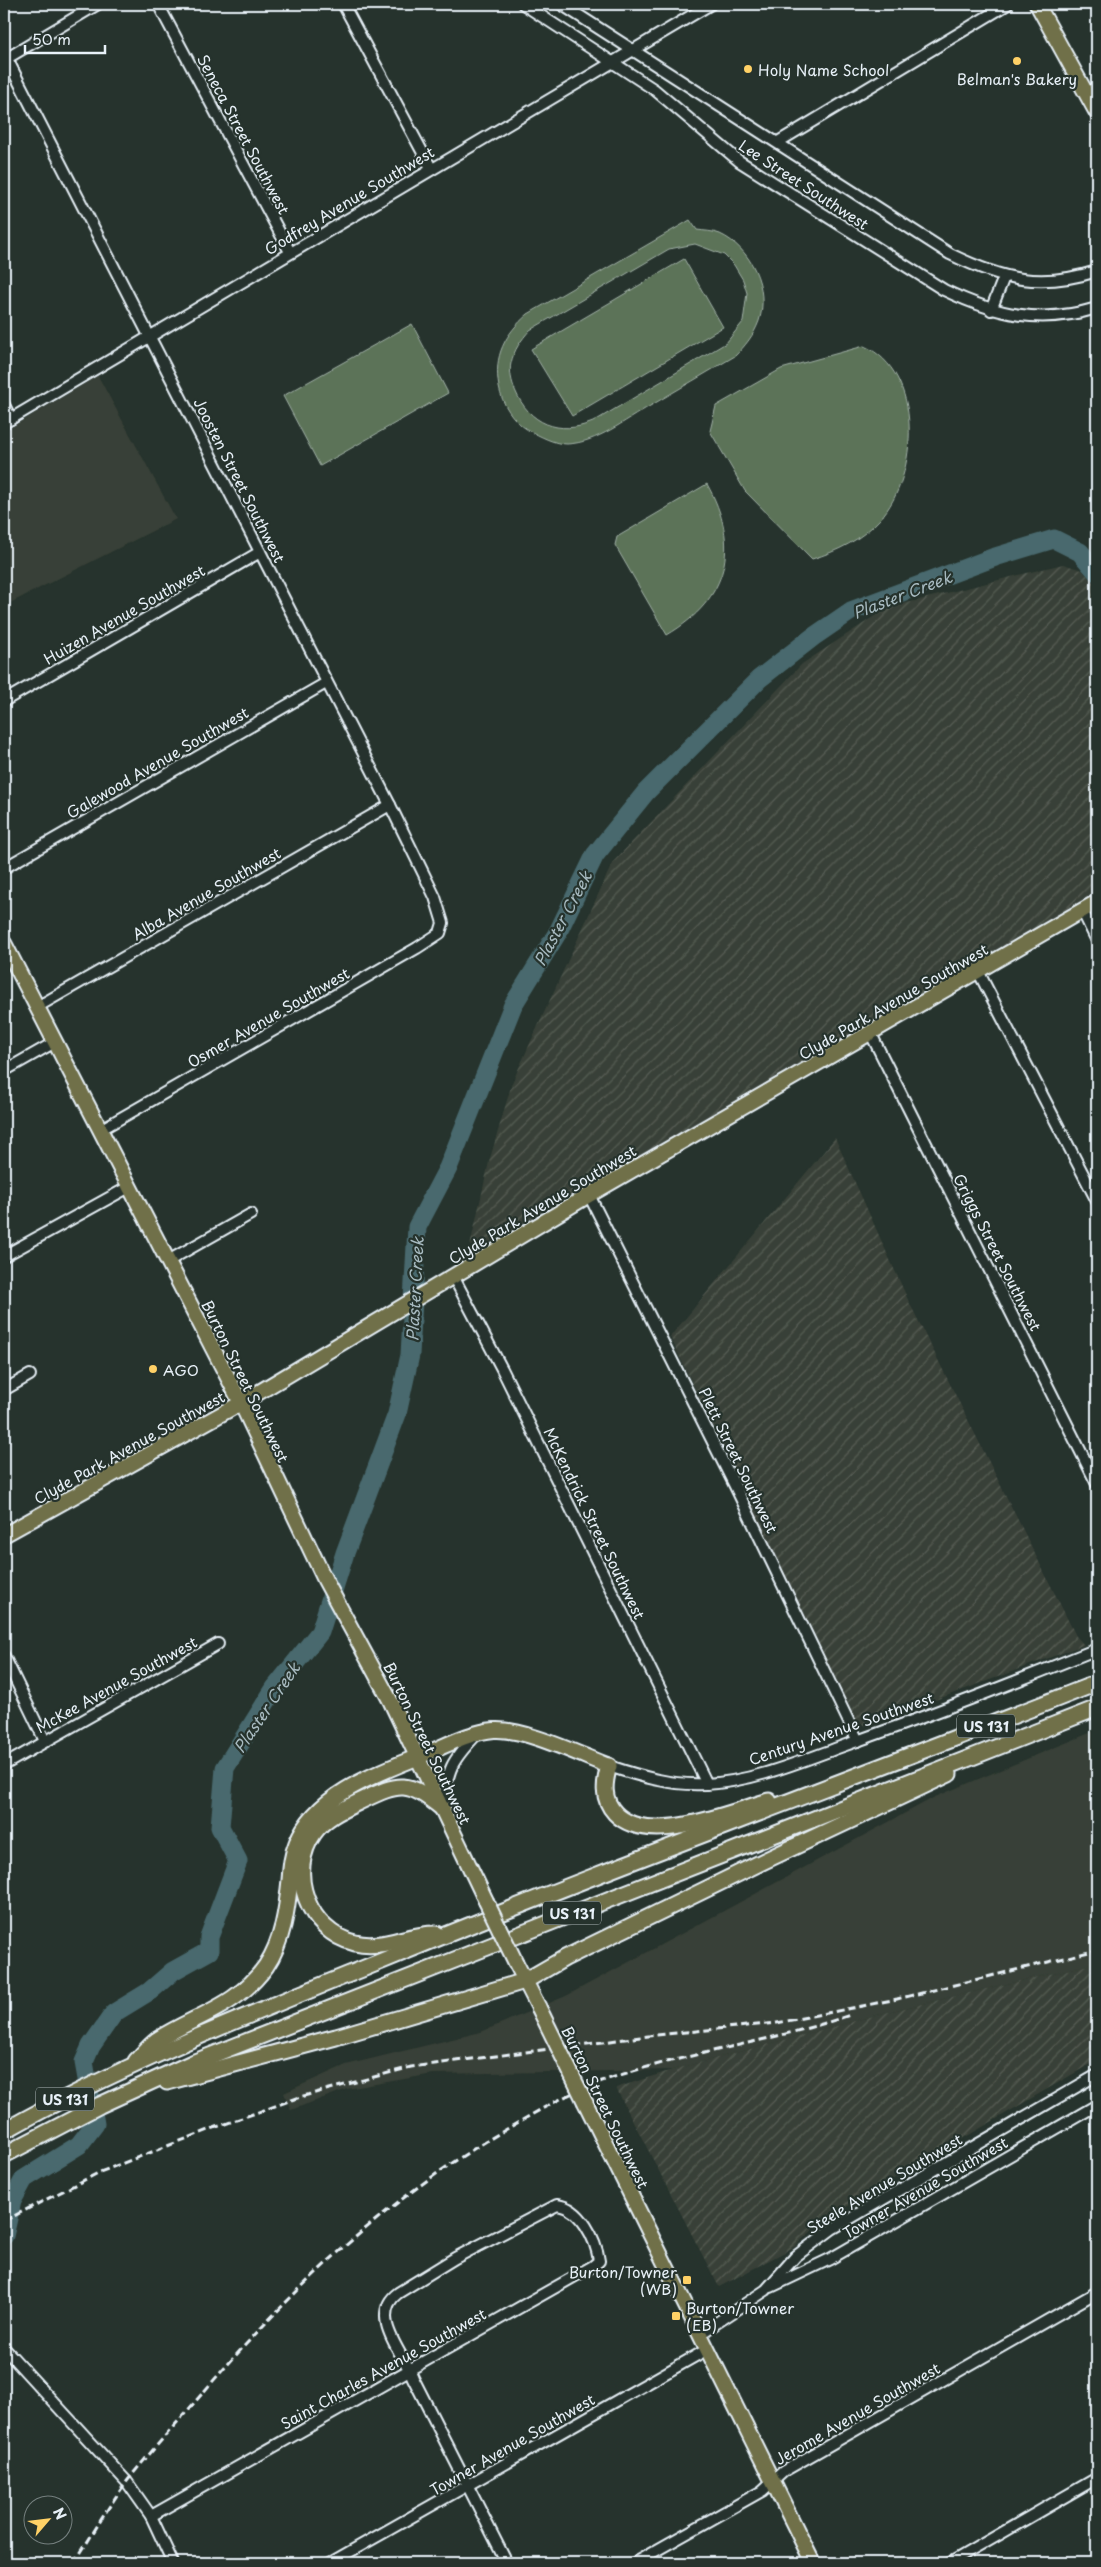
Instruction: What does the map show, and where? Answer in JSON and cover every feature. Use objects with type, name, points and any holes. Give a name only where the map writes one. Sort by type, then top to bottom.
[{"type":"highway","name":"US 131","points":[[4,2132],[128,2069],[256,2013],[446,1934],[1097,1683]]},
{"type":"highway","name":"US 131","points":[[4,2155],[124,2093],[259,2036],[1097,1708]]},
{"type":"highway","points":[[124,2093],[336,2037],[525,1981],[565,1958],[812,1838],[915,1792],[1019,1738]]},
{"type":"highway","points":[[128,2069],[156,2041],[226,2005],[246,1988],[266,1966],[281,1935],[294,1850],[310,1822],[343,1793],[418,1757]]},
{"type":"highway","points":[[609,1766],[604,1783],[610,1806],[625,1820],[653,1828],[694,1822],[846,1781]]},
{"type":"highway","points":[[443,1809],[417,1790],[398,1786],[357,1802],[333,1815],[315,1832],[303,1857],[302,1877],[305,1895],[314,1914],[330,1932],[346,1941],[365,1945],[381,1945],[422,1933],[446,1934]]},
{"type":"main road","points":[[1037,4],[1097,113]]},
{"type":"main road","name":"Clyde Park Avenue Southwest","points":[[4,1535],[241,1403],[403,1304],[589,1195],[1097,902]]},
{"type":"main road","name":"Burton Street Southwest","points":[[4,943],[241,1403],[341,1612],[391,1702],[516,1963],[813,2563]]},
{"type":"main road","name":"Century Avenue Southwest","points":[[418,1757],[479,1733],[494,1730],[511,1731],[609,1766]]},
{"type":"street","points":[[5,57],[98,4]]},
{"type":"street","name":"Seneca Street Southwest","points":[[158,4],[290,252]]},
{"type":"street","points":[[343,4],[431,168]]},
{"type":"street","name":"Lee Street Southwest","points":[[523,4],[611,61],[682,111],[724,150],[739,161],[944,290],[990,310],[1024,316],[1049,316],[1097,308]]},
{"type":"street","name":"Lee Street Southwest","points":[[560,4],[778,142],[928,242],[977,267],[1004,277],[1035,281],[1056,281],[1097,271]]},
{"type":"street","points":[[778,142],[1008,4]]},
{"type":"street","name":"Godfrey Avenue Southwest","points":[[7,421],[706,5]]},
{"type":"street","name":"Joosten Street Southwest","points":[[5,57],[390,805],[435,896],[444,922]]},
{"type":"street","points":[[990,310],[1004,277]]},
{"type":"street","points":[[4,405],[7,421]]},
{"type":"street","name":"Huizen Avenue Southwest","points":[[4,702],[260,552]]},
{"type":"street","name":"Galewood Avenue Southwest","points":[[4,868],[326,683]]},
{"type":"street","name":"Alba Avenue Southwest","points":[[37,1007],[390,805]]},
{"type":"street","points":[[1082,910],[1097,941]]},
{"type":"street","name":"Osmer Avenue Southwest","points":[[100,1130],[417,948],[440,933],[444,922]]},
{"type":"street","points":[[978,971],[1097,1201]]},
{"type":"street","name":"Griggs Street Southwest","points":[[871,1034],[1097,1484]]},
{"type":"street","points":[[4,1071],[55,1042]]},
{"type":"street","points":[[4,1256],[129,1187]]},
{"type":"street","name":"Plett Street Southwest","points":[[589,1195],[727,1469],[858,1741]]},
{"type":"street","points":[[168,1261],[250,1214]]},
{"type":"street","name":"McKendrick Street Southwest","points":[[453,1276],[502,1369],[707,1784]]},
{"type":"street","points":[[4,1390],[30,1375]]},
{"type":"street","name":"McKee Avenue Southwest","points":[[4,1765],[45,1740],[218,1644]]},
{"type":"street","name":"Century Avenue Southwest","points":[[609,1766],[677,1783],[707,1784],[765,1773],[858,1741],[1097,1649]]},
{"type":"street","points":[[4,1656],[45,1740]]},
{"type":"street","points":[[443,1809],[446,1783],[451,1766],[458,1754],[479,1733]]},
{"type":"street","name":"Steele Avenue Southwest","points":[[700,2334],[766,2290],[796,2256],[832,2229],[1097,2075]]},
{"type":"street","name":"Towner Avenue Southwest","points":[[766,2290],[830,2260],[1097,2105]]},
{"type":"street","name":"Saint Charles Avenue Southwest","points":[[151,2516],[410,2371],[593,2266],[599,2261],[598,2250],[577,2214],[567,2207],[557,2206],[454,2258],[390,2300],[386,2309],[386,2323],[410,2371]]},
{"type":"street","name":"Jerome Avenue Southwest","points":[[634,2563],[762,2490],[784,2471],[1097,2292]]},
{"type":"street","points":[[4,2348],[126,2482],[151,2516],[173,2563]]},
{"type":"street","name":"Towner Avenue Southwest","points":[[330,2563],[708,2349]]},
{"type":"street","points":[[410,2371],[507,2563]]},
{"type":"street","points":[[950,2563],[1097,2478]]},
{"type":"shaded area","points":[[98,376],[176,519],[4,606],[4,432]]},
{"type":"shaded area","points":[[1063,564],[1082,570],[1097,586],[1097,892],[481,1247],[470,1246],[489,1162],[512,1083],[613,862],[802,664],[887,608]]},
{"type":"shaded area","points":[[835,1138],[909,1302],[1076,1636],[1084,1645],[865,1726],[856,1720],[670,1337]]},
{"type":"shaded area","points":[[1097,1730],[1097,1963],[892,2011],[672,2070],[433,2074],[347,2089],[291,2110],[284,2093],[346,2065],[481,2032],[566,1996],[935,1797]]},
{"type":"shaded area","points":[[1097,1963],[1097,2060],[825,2219],[794,2247],[719,2287],[616,2088],[672,2070],[892,2011]]},
{"type":"green space","points":[[690,220],[697,230],[720,234],[731,240],[741,249],[755,271],[760,283],[762,296],[762,309],[757,326],[749,340],[735,356],[610,430],[589,440],[567,444],[557,443],[528,430],[509,412],[500,393],[498,376],[499,356],[513,329],[528,314]],"holes":[[[695,244],[724,255],[734,265],[743,280],[747,293],[743,322],[726,343],[593,422],[580,426],[568,428],[546,424],[537,419],[521,402],[513,384],[510,366],[516,349],[530,330],[669,249]]]},
{"type":"green space","points":[[684,259],[723,327],[572,416],[531,349]]},
{"type":"green space","points":[[412,324],[448,393],[320,466],[283,396]]},
{"type":"green space","points":[[864,346],[884,359],[897,378],[906,401],[909,426],[908,452],[902,477],[893,500],[873,526],[849,544],[812,559],[745,491],[710,431],[716,406],[781,369]]},
{"type":"green space","points":[[707,484],[718,507],[724,528],[726,549],[723,569],[716,587],[704,605],[688,621],[667,635],[615,545],[617,537]]},
{"type":"waterway","name":"Plaster Creek","points":[[4,2236],[12,2201],[24,2179],[79,2145],[95,2124],[84,2062],[91,2046],[114,2013],[150,1991],[173,1971],[209,1951],[209,1937],[238,1861],[220,1827],[225,1768],[275,1688],[320,1632],[345,1553],[397,1414],[410,1355],[417,1227],[448,1168],[513,1005],[558,932],[595,855],[646,792],[759,679],[813,637],[851,611],[995,557],[1054,539],[1080,552],[1097,572]]},
{"type":"railway","points":[[4,2221],[100,2172],[214,2128],[300,2097],[411,2067],[656,2035],[777,2023],[897,1999],[1097,1950]]},
{"type":"railway","points":[[74,2563],[128,2480],[260,2329],[374,2221],[459,2158],[552,2103],[602,2081],[633,2071],[788,2033],[850,2015]]},
{"type":"place","name":"Belman's Bakery","points":[[1017,61]]},
{"type":"place","name":"Holy Name School","points":[[748,69]]},
{"type":"place","name":"AGO","points":[[153,1369]]},
{"type":"place","name":"Burton/Towner (WB)","points":[[687,2280]]},
{"type":"place","name":"Burton/Towner (EB)","points":[[676,2316]]}]
